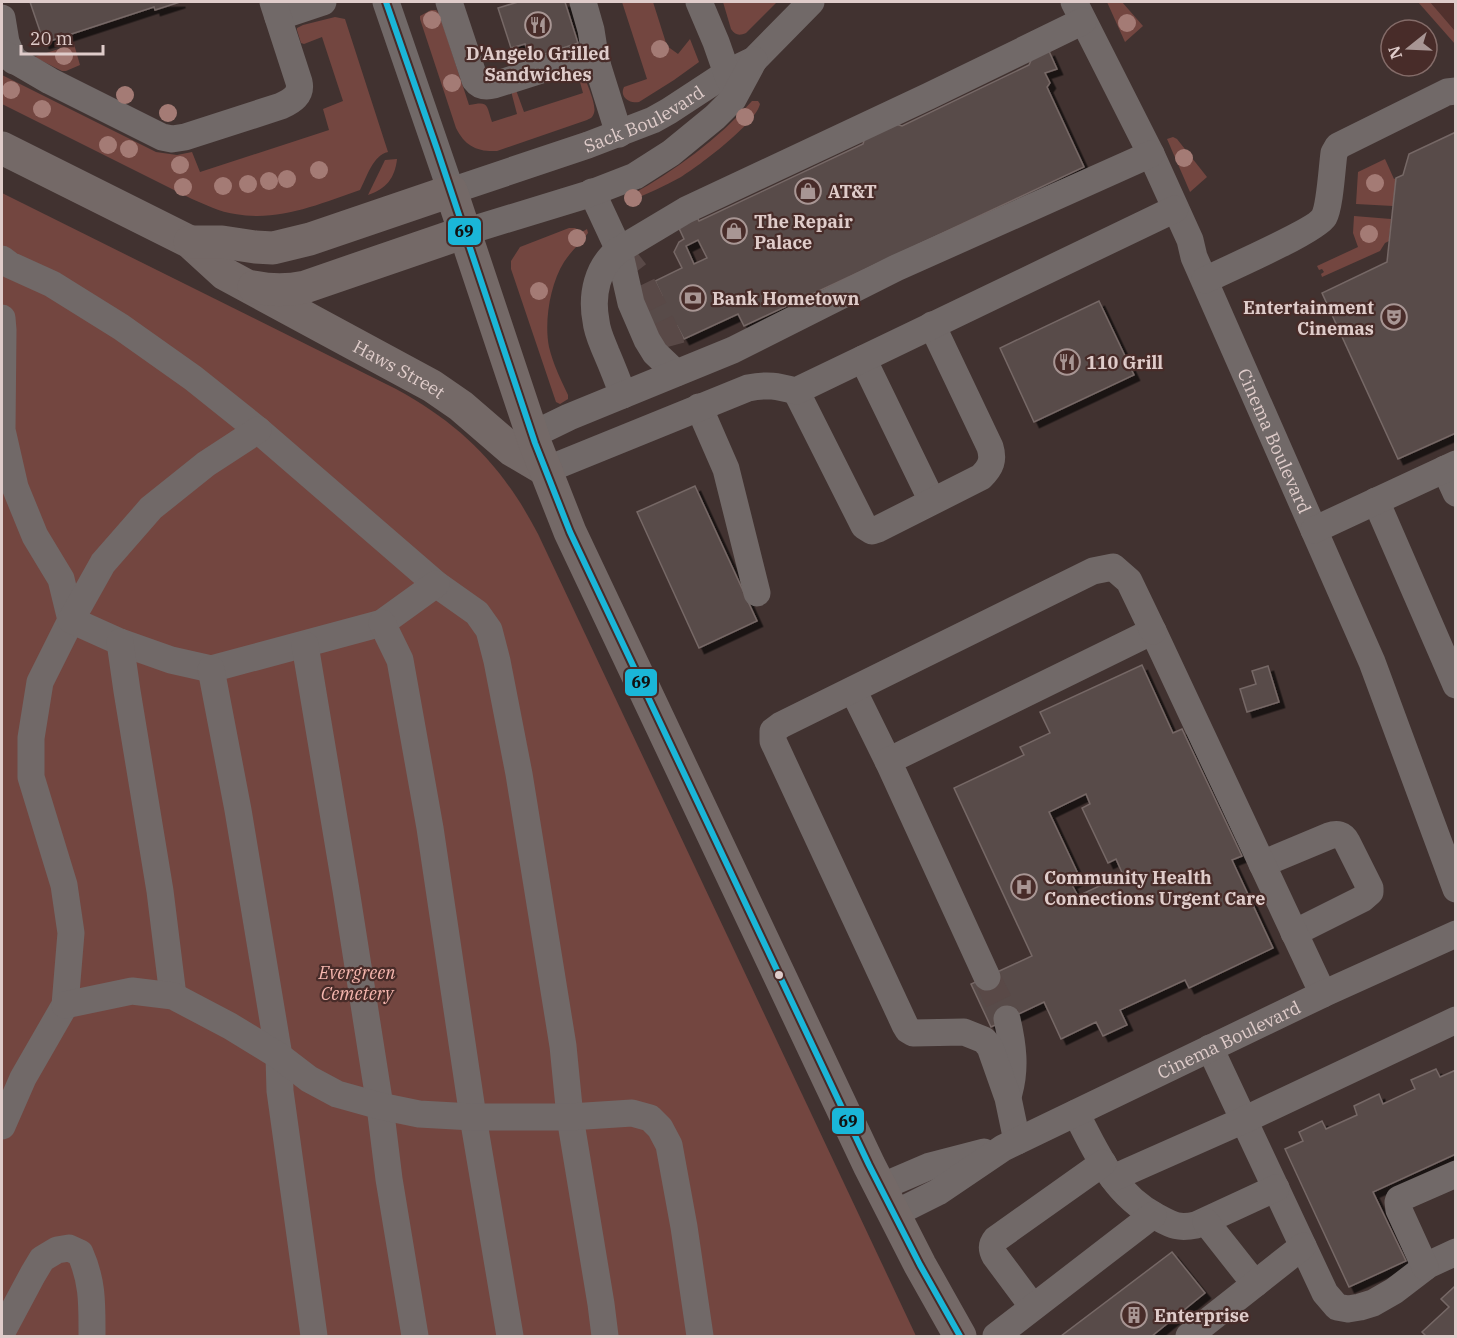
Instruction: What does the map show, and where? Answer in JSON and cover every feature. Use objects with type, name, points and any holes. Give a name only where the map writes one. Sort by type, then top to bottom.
[{"type":"main road","name":"Haws Street","points":[[2,148],[190,242],[225,274],[432,386],[461,406],[512,450],[546,470]]},
{"type":"main road","points":[[451,191],[532,435],[570,532],[888,1201],[920,1265],[960,1336]]},
{"type":"main road","name":"Haws Street","points":[[190,242],[222,242],[273,248],[310,239],[451,191]]},
{"type":"main road","name":"Haws Street","points":[[243,284],[275,291],[305,287],[465,232]]},
{"type":"street","points":[[2,18],[8,57],[62,87],[167,139],[185,138],[287,104],[296,97],[300,87],[299,82],[275,9],[323,2]]},
{"type":"street","points":[[388,2],[451,191]]},
{"type":"street","points":[[449,2],[475,80],[483,87],[595,53]]},
{"type":"street","points":[[583,2],[595,53],[619,134]]},
{"type":"street","points":[[465,232],[620,183],[671,153],[715,117],[733,99],[732,81],[699,2]]},
{"type":"street","points":[[709,2],[716,42]]},
{"type":"street","name":"Sack Boulevard","points":[[451,191],[619,134],[732,81],[811,2]]},
{"type":"street","points":[[623,395],[600,335],[595,314],[600,273],[610,256],[686,210],[929,96],[1079,11]]},
{"type":"street","name":"Cinema Boulevard","points":[[1079,11],[1151,154],[1190,240],[1194,257],[1372,662],[1455,889]]},
{"type":"street","points":[[1205,280],[1320,223],[1326,214],[1334,153],[1338,146],[1447,92],[1455,91]]},
{"type":"street","points":[[532,435],[569,417],[733,350],[906,263],[1151,154]]},
{"type":"street","points":[[592,192],[619,250],[631,303],[647,340],[655,353],[676,373]]},
{"type":"street","points":[[546,470],[748,388],[764,385],[796,391],[1175,209]]},
{"type":"street","points":[[4,269],[52,284],[121,327],[193,378],[258,430],[436,584],[477,613],[489,630],[519,774],[563,1046],[570,1117],[605,1336]]},
{"type":"street","points":[[2,318],[2,430],[15,487],[35,536],[60,579],[71,620]]},
{"type":"street","points":[[796,391],[864,526],[872,531],[878,529],[981,477],[992,462],[992,455],[932,325]]},
{"type":"street","points":[[863,359],[932,501]]},
{"type":"street","points":[[699,407],[726,469],[758,593]]},
{"type":"street","points":[[2,1126],[23,1078],[65,1005],[70,924],[64,885],[31,777],[31,738],[40,682],[103,563],[151,508],[206,464],[258,430]]},
{"type":"street","points":[[1314,530],[1376,501],[1452,475]]},
{"type":"street","points":[[1376,501],[1455,685]]},
{"type":"street","points":[[1008,1098],[990,1047],[984,1040],[964,1032],[923,1034],[908,1030],[772,741],[773,731],[781,724],[1093,572],[1113,567],[1129,581],[1323,994]]},
{"type":"street","points":[[71,620],[120,642],[171,660],[211,669],[382,623],[436,584]]},
{"type":"street","points":[[382,623],[400,660],[430,828],[473,1117],[510,1336]]},
{"type":"street","points":[[888,761],[1153,631]]},
{"type":"street","points":[[120,642],[160,891],[173,996]]},
{"type":"street","points":[[304,645],[346,890],[414,1336]]},
{"type":"street","points":[[211,669],[238,810],[279,1056],[280,1091],[314,1336]]},
{"type":"street","points":[[853,690],[987,977]]},
{"type":"street","points":[[1262,864],[1329,836],[1340,834],[1347,842],[1370,888],[1370,892],[1362,899],[1294,933]]},
{"type":"street","name":"Cinema Boulevard","points":[[888,1201],[938,1192],[1010,1144],[1323,994],[1455,934]]},
{"type":"street","points":[[65,1005],[132,991],[173,996],[230,1026],[279,1056],[309,1079],[337,1094],[419,1114],[473,1117],[570,1117],[632,1113],[650,1118],[660,1128],[669,1145],[700,1336]]},
{"type":"street","points":[[1007,1019],[1014,1054],[1013,1077],[1008,1098],[1010,1144]]},
{"type":"street","points":[[1033,1307],[994,1256],[991,1247],[996,1239],[1108,1171],[1244,1120],[1455,1020]]},
{"type":"street","points":[[1210,1048],[1325,1293],[1337,1306],[1348,1309],[1372,1303],[1387,1295],[1425,1267],[1455,1252]]},
{"type":"street","points":[[1076,1113],[1108,1171],[1129,1198],[1144,1210],[1176,1227],[1196,1226],[1276,1188]]},
{"type":"street","points":[[1425,1267],[1399,1210],[1398,1202],[1399,1199],[1455,1174]]},
{"type":"street","points":[[996,1336],[1153,1215]]},
{"type":"street","points":[[1206,1222],[1255,1284]]},
{"type":"street","points":[[1189,1336],[1303,1246]]},
{"type":"street","points":[[2,1332],[42,1259],[69,1248],[80,1253],[85,1265],[92,1292],[92,1336]]},
{"type":"shaded area","points":[[1430,2],[1455,2],[1455,31]]},
{"type":"green space","points":[[622,2],[653,2],[667,46],[678,54],[690,39],[699,62],[639,102],[629,101],[623,94],[624,87],[647,79]]},
{"type":"green space","points":[[723,2],[777,2],[746,33],[739,35],[731,29]]},
{"type":"green space","points":[[1107,2],[1122,2],[1143,26],[1125,42]]},
{"type":"green space","points":[[1418,2],[1430,2],[1455,31],[1455,44],[1439,26],[1439,18],[1432,18]]},
{"type":"green space","points":[[431,10],[439,13],[469,105],[480,103],[486,105],[492,122],[517,114],[512,95],[512,92],[516,90],[524,112],[583,93],[578,75],[581,71],[593,99],[595,109],[593,116],[497,151],[472,147],[456,128],[420,19],[420,16]]},
{"type":"green space","points":[[335,17],[345,19],[388,152],[374,162],[360,190],[299,210],[267,216],[251,216],[218,210],[2,104],[2,75],[156,152],[177,155],[192,152],[200,172],[329,130],[323,109],[343,101],[322,37],[301,43],[297,28]]},
{"type":"green space","points":[[74,44],[80,65],[66,71],[34,57]]},
{"type":"green space","points":[[752,101],[758,101],[760,104],[756,112],[738,133],[713,154],[675,180],[628,200],[628,197],[695,153],[725,129]]},
{"type":"green space","points":[[1173,137],[1207,177],[1190,192],[1167,139]]},
{"type":"green space","points":[[397,159],[392,177],[385,186],[368,195],[385,160]]},
{"type":"green space","points":[[1385,159],[1394,179],[1396,178],[1393,206],[1356,204],[1358,172]]},
{"type":"green space","name":"Evergreen Cemetery","points":[[2,193],[396,389],[441,417],[479,450],[495,468],[525,510],[538,534],[916,1336],[2,1336]]},
{"type":"green space","points":[[1354,216],[1391,219],[1389,241],[1380,251],[1322,277],[1321,274],[1324,272],[1317,266],[1358,247],[1353,233]]},
{"type":"green space","points":[[569,228],[582,232],[587,229],[588,233],[564,262],[555,281],[549,303],[547,326],[549,347],[568,395],[568,399],[560,404],[556,402],[511,269],[511,261],[520,247]]},
{"type":"building","points":[[30,2],[180,2],[155,10],[154,7],[44,43]]},
{"type":"building","name":"D'Angelo Grilled Sandwiches","points":[[518,2],[565,2],[578,43],[530,59],[525,44],[511,48],[498,8]]},
{"type":"building","points":[[1049,51],[1057,69],[1045,73],[1050,83],[1047,87],[1084,167],[744,326],[738,314],[684,339],[677,326],[649,340],[634,309],[662,296],[655,281],[682,268],[674,252],[679,242],[684,239],[678,226],[697,217],[699,221],[863,144],[865,137],[896,124],[902,126],[1029,65],[1032,58]],"holes":[[[698,240],[707,258],[694,264],[686,246]]]},
{"type":"building","name":"Entertainment Cinemas","points":[[1456,132],[1456,433],[1398,459],[1322,293],[1387,262],[1396,178],[1403,175],[1409,154]]},
{"type":"building","name":"110 Grill","points":[[1099,301],[1134,375],[1034,422],[1000,348]]},
{"type":"building","points":[[695,486],[757,621],[699,648],[637,512]]},
{"type":"building","points":[[1142,665],[1173,733],[1182,729],[1242,856],[1232,860],[1273,948],[1189,988],[1185,980],[1120,1010],[1127,1025],[1103,1036],[1096,1022],[1061,1039],[1044,1002],[991,1027],[971,984],[1032,956],[954,788],[1024,755],[1020,747],[1050,733],[1040,712]],"holes":[[[1086,794],[1090,804],[1082,808],[1108,863],[1116,859],[1123,875],[1078,896],[1071,883],[1080,878],[1049,812]]]},
{"type":"building","points":[[1268,666],[1279,702],[1247,712],[1240,689],[1256,684],[1252,671]]},
{"type":"building","points":[[1436,1069],[1440,1077],[1456,1070],[1456,1154],[1373,1192],[1406,1261],[1349,1287],[1285,1149],[1303,1141],[1299,1132],[1322,1121],[1326,1129],[1357,1115],[1354,1106],[1379,1094],[1383,1104],[1415,1089],[1411,1080]]},
{"type":"building","name":"Enterprise","points":[[1172,1252],[1205,1293],[1152,1336],[1061,1336]]},
{"type":"building","points":[[1454,1287],[1456,1289],[1456,1336],[1426,1336],[1422,1332],[1449,1307],[1441,1299]]},
{"type":"tunnel","points":[[619,251],[638,276],[670,341],[676,373]]},
{"type":"tunnel","points":[[987,977],[1007,1019]]},
{"type":"transit line","name":"69","points":[[386,2],[535,443],[570,532],[869,1165],[920,1265],[960,1336]]},
{"type":"place","name":"D'Angelo Grilled Sandwiches","points":[[538,25]]},
{"type":"place","name":"AT&T","points":[[808,191]]},
{"type":"place","name":"The Repair Palace","points":[[734,231]]},
{"type":"place","name":"Bank Hometown","points":[[693,298]]},
{"type":"place","name":"Entertainment Cinemas","points":[[1394,317]]},
{"type":"place","name":"110 Grill","points":[[1067,362]]},
{"type":"place","name":"Community Health Connections Urgent Care","points":[[1024,887]]},
{"type":"place","name":"Enterprise","points":[[1134,1315]]}]
